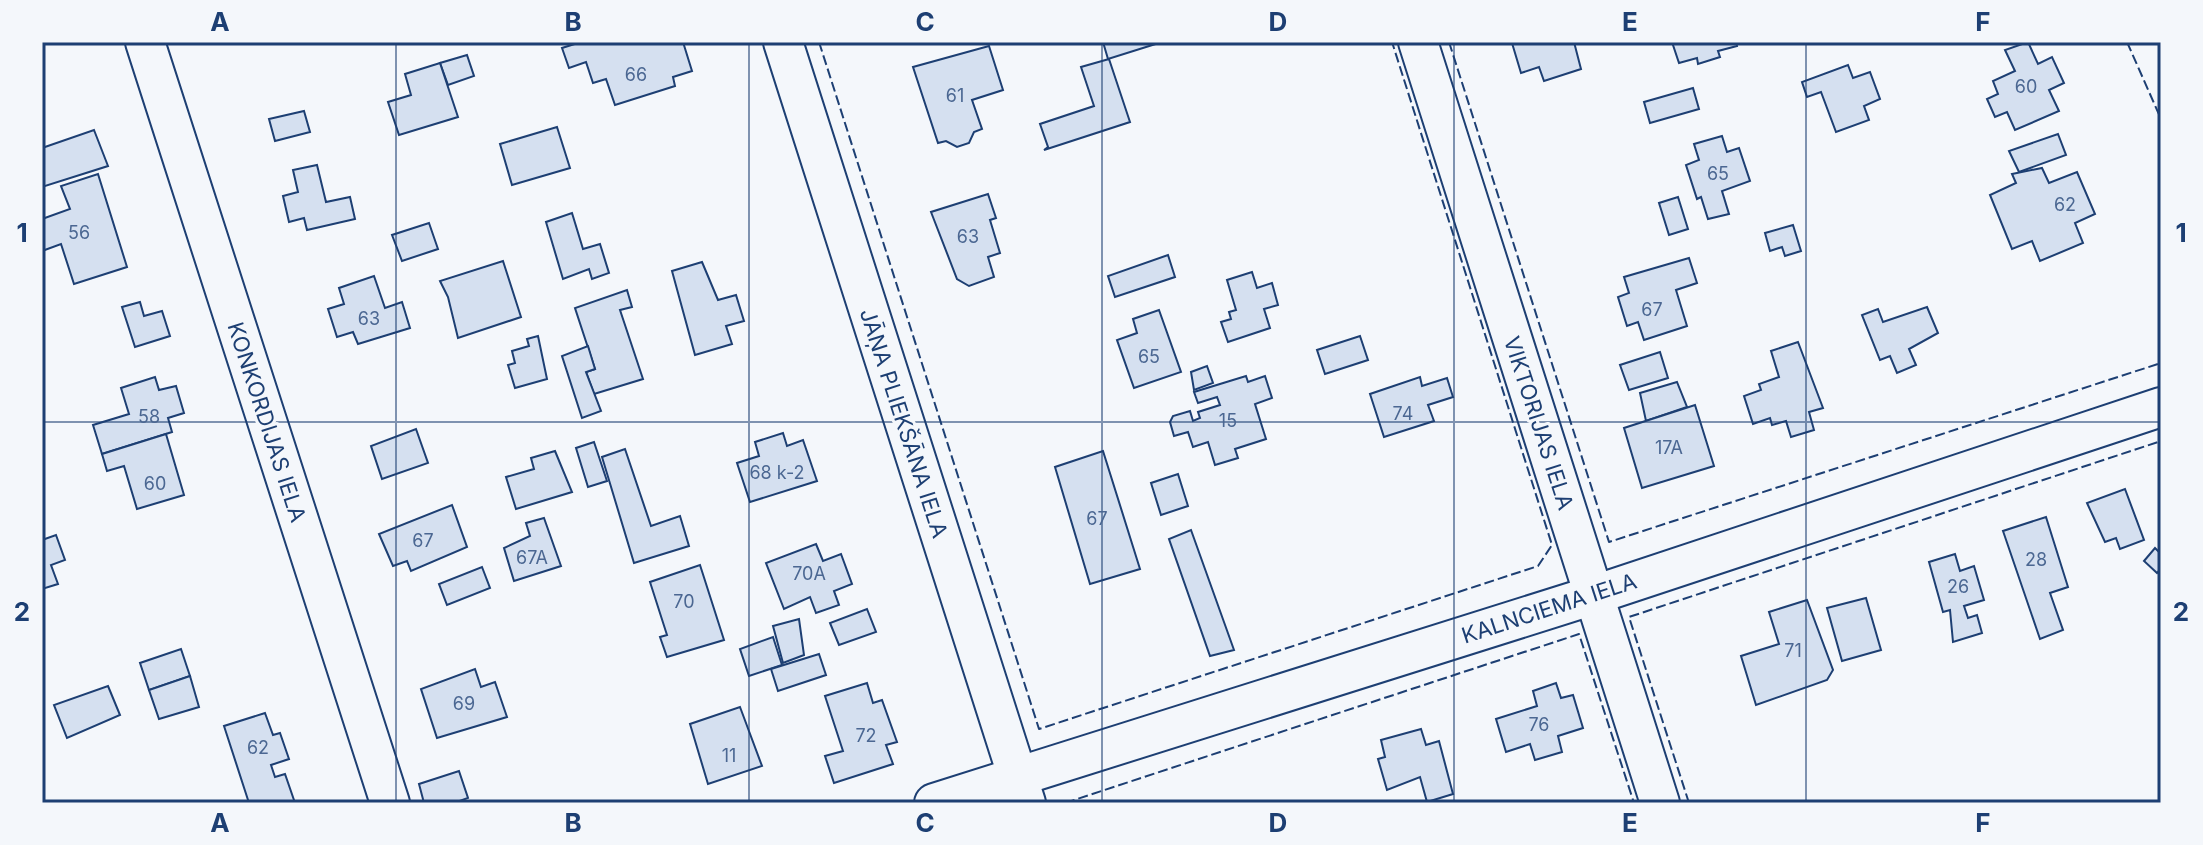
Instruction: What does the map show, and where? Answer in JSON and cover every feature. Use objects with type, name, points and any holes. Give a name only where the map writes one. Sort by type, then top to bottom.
[{"type":"street","name":"KONKORDIJAS IELA","points":[[145,42],[390,803]]},
{"type":"street","name":"JĀŅA PLIEKŠĀNA IELA","points":[[783,42],[1021,789]]},
{"type":"street","name":"VIKTORIJAS IELA","points":[[1418,42],[1660,803]]},
{"type":"street","name":"KALNCIEMA IELA","points":[[934,803],[1021,789],[2161,407]]},
{"type":"building","points":[[581,42],[683,42],[692,71],[673,77],[675,86],[615,105],[606,79],[593,83],[586,62],[569,68],[562,48]]},
{"type":"building","points":[[1103,42],[1162,42],[1108,59]]},
{"type":"building","points":[[1574,42],[1581,69],[1544,81],[1539,67],[1521,73],[1512,43]]},
{"type":"building","points":[[1672,42],[1736,42],[1737,46],[1718,51],[1720,57],[1698,64],[1697,58],[1679,63]]},
{"type":"building","points":[[2028,42],[2038,64],[2052,57],[2064,83],[2049,90],[2059,111],[2015,130],[2007,112],[1995,117],[1987,99],[1998,94],[1993,81],[2015,71],[2005,50]]},
{"type":"building","points":[[989,46],[1003,90],[972,100],[982,129],[974,132],[969,143],[957,147],[946,141],[938,143],[913,67]]},
{"type":"building","points":[[467,55],[474,76],[448,85],[440,63]]},
{"type":"building","points":[[1109,59],[1130,122],[1044,150],[1048,147],[1040,124],[1094,106],[1081,67]]},
{"type":"building","points":[[440,63],[458,117],[399,135],[388,102],[411,95],[405,74]]},
{"type":"building","points":[[1848,65],[1853,78],[1870,72],[1880,99],[1864,106],[1869,120],[1836,132],[1821,92],[1807,97],[1802,82]]},
{"type":"building","points":[[1693,88],[1699,109],[1650,123],[1644,102]]},
{"type":"building","points":[[304,111],[310,132],[275,141],[269,119]]},
{"type":"building","points":[[557,127],[570,168],[512,185],[500,144]]},
{"type":"building","points":[[94,130],[108,166],[42,187],[42,148]]},
{"type":"building","points":[[2058,134],[2066,155],[2019,172],[2009,151]]},
{"type":"building","points":[[1722,136],[1727,152],[1739,148],[1750,181],[1722,191],[1729,214],[1708,219],[1701,197],[1697,199],[1686,165],[1699,160],[1694,144]]},
{"type":"building","points":[[317,165],[326,202],[350,197],[355,219],[307,230],[304,218],[289,222],[283,196],[298,192],[293,170]]},
{"type":"building","points":[[2042,168],[2049,183],[2077,172],[2095,214],[2075,223],[2083,243],[2040,261],[2032,241],[2012,249],[1990,195],[2016,183],[2012,174]]},
{"type":"building","points":[[98,174],[127,267],[74,284],[61,244],[42,251],[42,219],[70,209],[61,186]]},
{"type":"building","points":[[988,194],[996,218],[990,220],[1000,253],[988,257],[994,277],[969,286],[957,279],[931,212]]},
{"type":"building","points":[[1678,197],[1688,229],[1669,235],[1659,203]]},
{"type":"building","points":[[572,213],[583,249],[600,244],[609,273],[592,279],[589,269],[563,279],[546,222]]},
{"type":"building","points":[[429,223],[438,249],[402,261],[392,235]]},
{"type":"building","points":[[1793,225],[1801,251],[1785,256],[1782,247],[1770,251],[1765,233]]},
{"type":"building","points":[[1168,255],[1175,277],[1115,297],[1108,276]]},
{"type":"building","points":[[1689,258],[1697,283],[1676,290],[1687,326],[1644,340],[1638,322],[1627,326],[1618,297],[1629,293],[1624,277]]},
{"type":"building","points":[[503,261],[521,317],[458,338],[448,297],[440,281]]},
{"type":"building","points":[[702,262],[718,300],[736,295],[744,321],[726,326],[732,344],[695,355],[672,271]]},
{"type":"building","points":[[1252,272],[1257,288],[1272,283],[1278,305],[1264,309],[1270,328],[1228,342],[1221,322],[1231,319],[1229,312],[1236,310],[1227,280]]},
{"type":"building","points":[[374,276],[385,308],[402,302],[410,328],[358,344],[353,332],[337,337],[328,309],[344,304],[339,288]]},
{"type":"building","points":[[627,290],[632,307],[620,310],[643,379],[594,394],[586,372],[595,369],[575,308]]},
{"type":"building","points":[[140,302],[144,316],[162,311],[170,336],[135,347],[122,307]]},
{"type":"building","points":[[1927,307],[1938,333],[1909,349],[1916,365],[1897,373],[1890,356],[1880,360],[1862,315],[1878,309],[1883,322]]},
{"type":"building","points":[[1159,310],[1181,372],[1134,388],[1117,340],[1137,333],[1133,319]]},
{"type":"building","points":[[538,336],[547,379],[515,388],[508,365],[515,363],[512,351],[529,346],[527,339]]},
{"type":"building","points":[[1360,336],[1368,360],[1325,374],[1317,350]]},
{"type":"building","points":[[1798,342],[1823,408],[1809,412],[1814,430],[1791,437],[1786,421],[1772,425],[1770,418],[1753,424],[1744,396],[1761,390],[1759,384],[1779,377],[1771,351]]},
{"type":"building","points":[[588,346],[595,369],[586,372],[601,411],[582,418],[562,356]]},
{"type":"building","points":[[1660,352],[1668,378],[1629,390],[1620,365]]},
{"type":"building","points":[[1207,366],[1213,383],[1194,390],[1191,372]]},
{"type":"building","points":[[1246,376],[1248,382],[1265,376],[1272,398],[1255,404],[1266,439],[1235,449],[1238,458],[1215,465],[1208,442],[1193,447],[1188,432],[1174,436],[1170,422],[1173,416],[1190,411],[1193,421],[1200,418],[1198,412],[1220,405],[1217,397],[1198,403],[1194,392]]},
{"type":"building","points":[[155,377],[159,390],[176,386],[184,413],[168,418],[172,432],[102,454],[93,425],[129,414],[121,388]]},
{"type":"building","points":[[1420,377],[1422,386],[1447,378],[1453,397],[1428,405],[1434,421],[1384,437],[1370,394]]},
{"type":"building","points":[[1677,382],[1687,407],[1646,421],[1640,393]]},
{"type":"building","points":[[1695,405],[1714,466],[1642,488],[1624,428]]},
{"type":"building","points":[[416,429],[428,463],[382,479],[371,446]]},
{"type":"building","points":[[783,433],[787,446],[803,440],[817,481],[750,502],[737,463],[759,456],[755,442]]},
{"type":"building","points":[[166,434],[184,495],[137,509],[124,466],[107,471],[102,454]]},
{"type":"building","points":[[594,442],[607,481],[588,487],[576,448]]},
{"type":"building","points":[[625,449],[651,526],[680,516],[689,546],[634,563],[602,457]]},
{"type":"building","points":[[555,451],[572,492],[516,509],[506,477],[534,469],[531,458]]},
{"type":"building","points":[[1103,451],[1140,569],[1090,584],[1055,467]]},
{"type":"building","points":[[1178,474],[1188,506],[1161,515],[1151,483]]},
{"type":"building","points":[[2125,489],[2144,540],[2120,549],[2116,538],[2105,542],[2087,503]]},
{"type":"building","points":[[452,505],[467,547],[411,571],[407,561],[393,566],[379,534]]},
{"type":"building","points":[[2046,517],[2068,587],[2050,593],[2063,630],[2040,639],[2003,531]]},
{"type":"building","points":[[544,518],[561,566],[514,581],[504,548],[530,536],[526,523]]},
{"type":"building","points":[[1191,530],[1234,650],[1210,656],[1169,539]]},
{"type":"building","points":[[56,535],[65,560],[51,565],[58,584],[42,589],[42,540]]},
{"type":"building","points":[[816,544],[823,561],[841,554],[852,584],[834,591],[839,605],[816,613],[810,597],[784,609],[766,563]]},
{"type":"building","points":[[2155,548],[2161,554],[2161,568],[2157,573],[2144,561]]},
{"type":"building","points":[[1955,554],[1960,571],[1974,566],[1984,600],[1964,606],[1968,618],[1977,615],[1982,633],[1953,642],[1950,610],[1943,612],[1929,562]]},
{"type":"building","points":[[700,565],[724,640],[667,657],[660,637],[667,635],[650,582]]},
{"type":"building","points":[[482,567],[490,588],[447,605],[439,584]]},
{"type":"building","points":[[1866,598],[1881,650],[1842,661],[1827,608]]},
{"type":"building","points":[[1807,600],[1833,670],[1827,680],[1756,705],[1741,656],[1779,644],[1769,612]]},
{"type":"building","points":[[867,609],[876,632],[839,645],[830,623]]},
{"type":"building","points":[[799,619],[804,655],[783,663],[773,626]]},
{"type":"building","points":[[773,637],[782,665],[749,676],[740,649]]},
{"type":"building","points":[[181,649],[190,676],[149,690],[140,663]]},
{"type":"building","points":[[819,654],[826,675],[778,691],[771,669]]},
{"type":"building","points":[[475,669],[481,687],[495,682],[507,717],[437,738],[421,689]]},
{"type":"building","points":[[190,676],[199,707],[159,719],[149,690]]},
{"type":"building","points":[[867,683],[873,703],[882,700],[897,742],[886,745],[893,764],[834,783],[825,756],[843,751],[825,696]]},
{"type":"building","points":[[1556,683],[1561,698],[1573,695],[1583,728],[1558,736],[1562,752],[1535,760],[1530,744],[1506,752],[1496,719],[1537,706],[1533,691]]},
{"type":"building","points":[[108,686],[120,715],[67,738],[54,705]]},
{"type":"building","points":[[740,707],[762,766],[708,784],[690,724]]},
{"type":"building","points":[[265,713],[273,735],[280,733],[289,759],[271,765],[275,777],[285,774],[295,803],[249,803],[224,726]]},
{"type":"building","points":[[1421,729],[1426,745],[1439,741],[1453,794],[1427,802],[1420,777],[1387,790],[1378,759],[1385,757],[1381,740]]},
{"type":"building","points":[[459,771],[468,798],[454,803],[424,803],[419,784]]},
{"type":"fence","points":[[819,42],[1039,729],[1538,566],[1552,545],[1392,42]]},
{"type":"fence","points":[[1449,42],[1609,542],[2161,363]]},
{"type":"fence","points":[[2127,42],[2161,119]]},
{"type":"fence","points":[[1689,803],[1629,617],[2161,441]]},
{"type":"fence","points":[[1065,803],[1579,634],[1634,803]]}]
